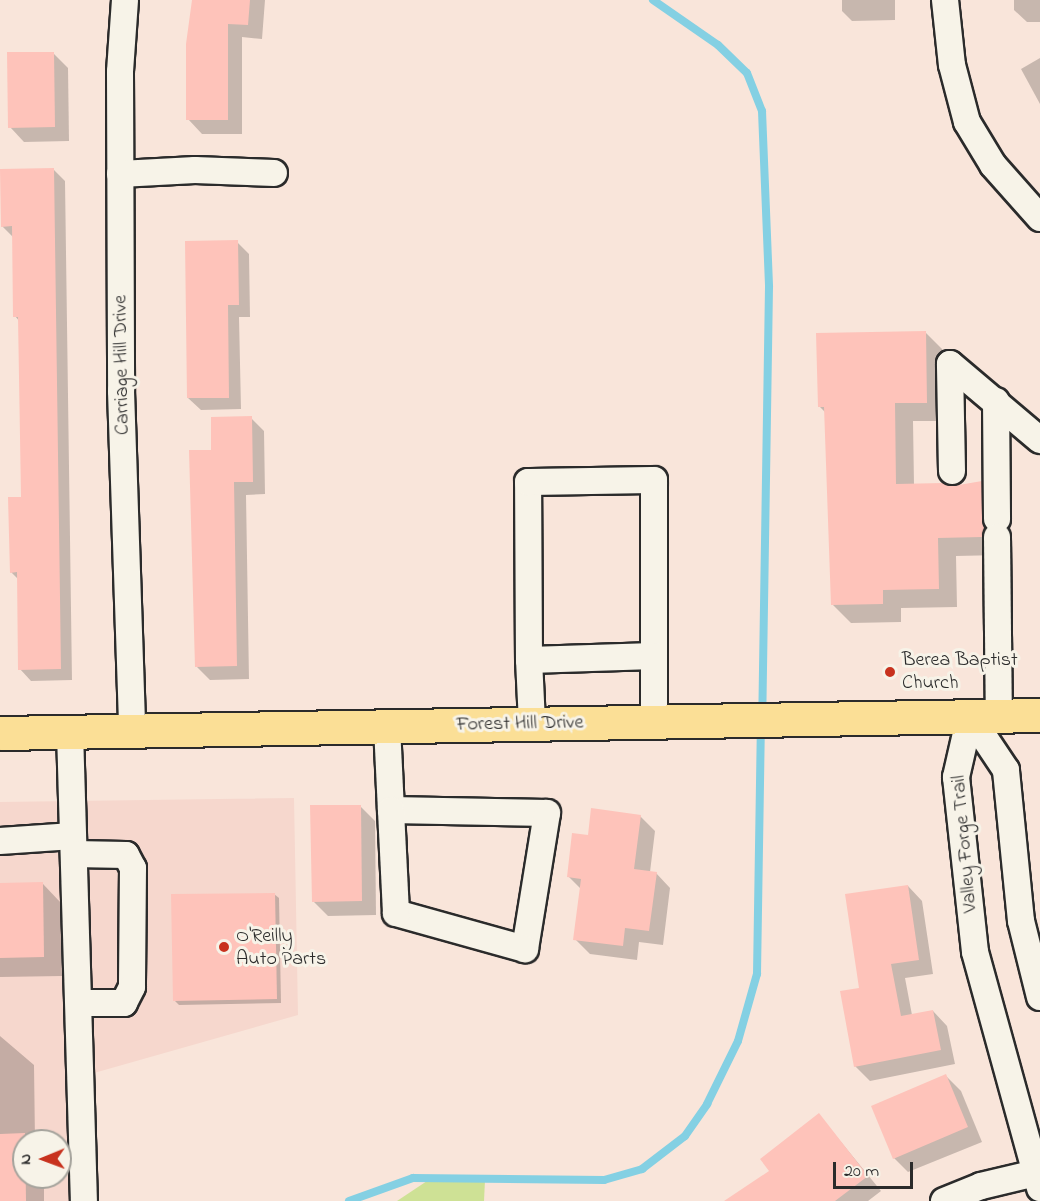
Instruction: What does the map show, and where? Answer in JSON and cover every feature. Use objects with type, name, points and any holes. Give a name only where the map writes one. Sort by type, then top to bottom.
[{"type":"main road","name":"Forest Hill Drive","points":[[0,733],[1040,715]]},
{"type":"street","name":"Carriage Hill Drive","points":[[124,0],[120,174],[121,391],[132,731]]},
{"type":"street","points":[[945,0],[952,65],[967,122],[993,165],[1040,218]]},
{"type":"street","points":[[120,174],[195,170],[274,173]]},
{"type":"street","points":[[952,471],[950,364],[1040,440]]},
{"type":"street","name":"Valley Forge Trail","points":[[996,401],[997,528],[984,716],[956,777],[975,952],[1038,1178]]},
{"type":"street","points":[[532,723],[529,660],[528,482],[654,480],[654,721]]},
{"type":"street","points":[[529,660],[654,656]]},
{"type":"street","points":[[984,716],[1006,770],[1020,921],[1040,997]]},
{"type":"street","points":[[387,726],[391,810],[396,913],[525,949],[547,813],[391,810]]},
{"type":"street","points":[[70,732],[80,1003],[84,1201]]},
{"type":"street","points":[[0,841],[74,845],[126,855],[133,868],[132,987],[124,1003],[80,1003]]},
{"type":"street","points":[[944,1201],[981,1186],[1038,1178]]},
{"type":"shaded area","points":[[294,798],[298,1015],[94,1073],[96,1201],[0,1201],[0,802]]},
{"type":"green space","points":[[433,1177],[485,1180],[484,1201],[397,1201]]},
{"type":"building","points":[[192,0],[250,0],[248,25],[228,24],[228,120],[186,120],[186,44]]},
{"type":"building","points":[[7,52],[54,52],[55,127],[8,128]]},
{"type":"building","points":[[54,168],[61,669],[18,670],[17,572],[10,573],[8,497],[21,497],[18,317],[13,317],[12,226],[1,227],[0,169]]},
{"type":"building","points":[[238,240],[239,305],[228,305],[229,398],[187,398],[185,241]]},
{"type":"building","points":[[926,331],[927,403],[895,403],[896,484],[943,483],[953,486],[982,481],[985,528],[982,537],[938,538],[939,589],[883,590],[883,604],[831,605],[824,407],[818,407],[816,333]]},
{"type":"building","points":[[252,416],[253,482],[234,482],[237,666],[195,667],[189,450],[211,450],[211,417]]},
{"type":"building","points":[[310,805],[361,805],[362,901],[312,902]]},
{"type":"building","points":[[591,808],[641,815],[634,869],[657,872],[649,931],[625,928],[623,946],[573,940],[581,879],[567,877],[572,833],[588,835]]},
{"type":"building","points":[[43,882],[44,957],[0,958],[0,883]]},
{"type":"building","points":[[908,885],[919,960],[891,964],[901,1016],[933,1010],[941,1050],[854,1067],[840,991],[859,988],[845,894]]},
{"type":"building","name":"O'Reilly Auto Parts","points":[[275,893],[277,999],[173,1001],[171,894]]},
{"type":"building","points":[[946,1074],[968,1127],[893,1159],[871,1106]]},
{"type":"building","points":[[819,1113],[868,1176],[835,1201],[724,1201],[769,1171],[760,1159]]},
{"type":"building","points":[[0,1134],[12,1134],[12,1189],[26,1189],[26,1201],[0,1201]]},
{"type":"waterway","points":[[653,0],[718,45],[747,73],[762,111],[769,287],[762,713]]},
{"type":"waterway","points":[[349,1201],[413,1178],[604,1180],[642,1169],[685,1136],[707,1104],[738,1041],[757,974],[761,726]]},
{"type":"place","name":"Berea Baptist Church","points":[[890,672]]},
{"type":"place","name":"O'Reilly Auto Parts","points":[[224,947]]}]
